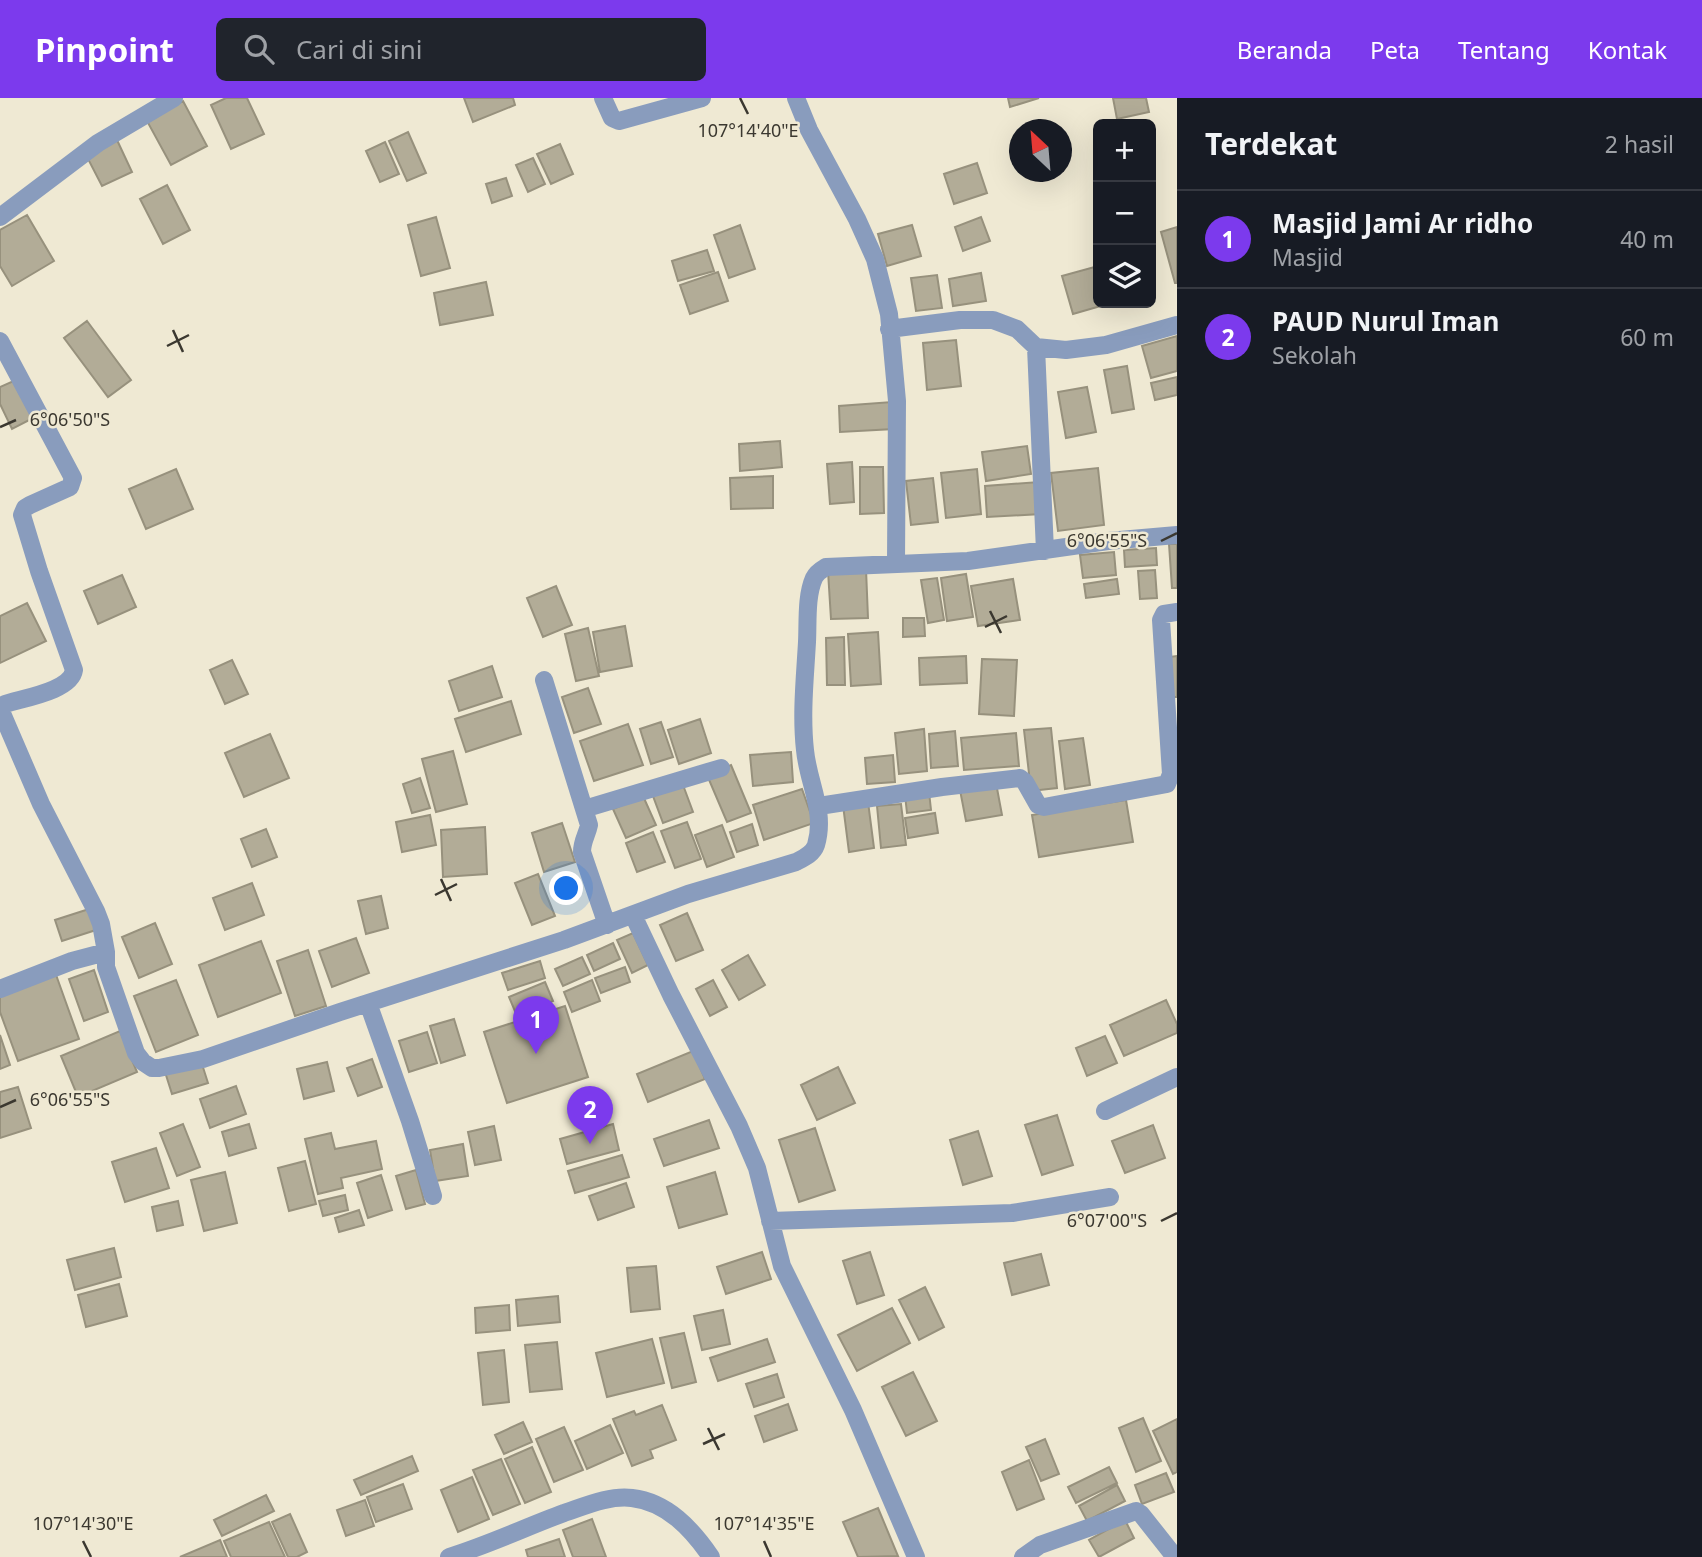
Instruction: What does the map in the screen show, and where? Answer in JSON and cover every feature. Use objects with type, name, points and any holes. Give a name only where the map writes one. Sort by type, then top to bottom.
[{"type":"street","points":[[0,217],[98,143],[174,98]]},
{"type":"street","points":[[603,98],[612,118],[619,121],[702,98]]},
{"type":"street","points":[[796,98],[808,130],[857,219],[875,259],[889,314],[897,401],[896,563]]},
{"type":"street","points":[[889,329],[960,320],[993,320],[1017,329],[1036,347],[1066,350],[1107,345],[1177,325]]},
{"type":"street","points":[[0,341],[73,478],[70,487],[30,505],[22,515],[38,571],[74,670],[72,678],[61,687],[5,704],[1,711],[41,804],[96,911],[101,924],[106,967],[130,1040],[144,1062],[152,1068],[169,1068],[203,1059],[564,940],[688,894],[807,857],[815,849],[819,806],[808,771],[803,728],[809,606],[813,582],[818,572],[826,567],[968,561],[1108,541],[1177,535]]},
{"type":"street","points":[[1036,347],[1045,551]]},
{"type":"street","points":[[819,806],[1020,778],[1038,805],[1044,807],[1167,784],[1171,774],[1161,621],[1164,614],[1177,612]]},
{"type":"street","points":[[544,680],[589,825],[582,842],[582,852],[607,925]]},
{"type":"street","points":[[584,809],[721,768]]},
{"type":"street","points":[[633,915],[744,1137],[757,1168],[782,1266],[853,1410],[916,1557]]},
{"type":"street","points":[[0,989],[72,961],[106,952]]},
{"type":"street","points":[[368,1003],[410,1121],[433,1196]]},
{"type":"street","points":[[1105,1111],[1177,1077]]},
{"type":"street","points":[[770,1221],[1012,1213],[1110,1197]]},
{"type":"street","points":[[449,1557],[582,1507],[618,1497],[634,1498],[653,1504],[681,1519],[711,1557]]},
{"type":"street","points":[[1023,1557],[1040,1545],[1136,1511],[1175,1557]]},
{"type":"building","points":[[226,98],[247,98],[264,134],[231,149],[211,105]]},
{"type":"building","points":[[464,98],[513,98],[515,105],[473,122]]},
{"type":"building","points":[[1008,98],[1039,98],[1010,107]]},
{"type":"building","points":[[1113,98],[1146,98],[1149,112],[1117,119]]},
{"type":"building","points":[[183,101],[207,146],[171,165],[147,121]]},
{"type":"building","points":[[408,132],[426,173],[407,181],[389,141]]},
{"type":"building","points":[[117,140],[132,172],[102,186],[86,155]]},
{"type":"building","points":[[385,142],[399,174],[380,182],[366,151]]},
{"type":"building","points":[[560,144],[573,174],[551,184],[537,154]]},
{"type":"building","points":[[533,158],[545,184],[528,192],[516,165]]},
{"type":"building","points":[[977,163],[987,193],[954,204],[944,174]]},
{"type":"building","points":[[506,178],[512,196],[492,203],[486,184]]},
{"type":"building","points":[[167,185],[190,230],[163,244],[140,199]]},
{"type":"building","points":[[27,215],[54,261],[12,286],[0,266],[0,230]]},
{"type":"building","points":[[436,217],[450,268],[421,276],[408,225]]},
{"type":"building","points":[[981,217],[990,241],[963,251],[955,227]]},
{"type":"building","points":[[740,225],[755,269],[729,278],[714,235]]},
{"type":"building","points":[[912,225],[921,256],[887,266],[878,234]]},
{"type":"building","points":[[1177,227],[1177,283],[1175,283],[1161,232]]},
{"type":"building","points":[[707,250],[714,271],[678,281],[672,261]]},
{"type":"building","points":[[1093,267],[1094,308],[1073,314],[1062,276]]},
{"type":"building","points":[[718,272],[728,301],[690,314],[680,285]]},
{"type":"building","points":[[981,273],[986,301],[953,306],[949,279]]},
{"type":"building","points":[[937,275],[942,308],[916,311],[911,278]]},
{"type":"building","points":[[486,282],[493,315],[440,325],[434,293]]},
{"type":"building","points":[[87,321],[131,380],[108,397],[64,338]]},
{"type":"building","points":[[1177,336],[1177,371],[1151,378],[1142,346]]},
{"type":"building","points":[[956,340],[961,386],[927,390],[923,343]]},
{"type":"building","points":[[1127,366],[1134,409],[1112,413],[1104,370]]},
{"type":"building","points":[[1177,377],[1177,395],[1155,400],[1151,383]]},
{"type":"building","points":[[18,379],[37,416],[12,429],[0,404],[0,387]]},
{"type":"building","points":[[1087,387],[1096,432],[1066,438],[1058,392]]},
{"type":"building","points":[[892,402],[894,429],[840,432],[839,406]]},
{"type":"building","points":[[780,441],[782,467],[740,471],[739,444]]},
{"type":"building","points":[[1027,446],[1031,474],[986,481],[982,452]]},
{"type":"building","points":[[852,462],[854,502],[830,504],[827,464]]},
{"type":"building","points":[[860,467],[883,467],[884,513],[860,514]]},
{"type":"building","points":[[1098,468],[1104,525],[1058,531],[1051,473]]},
{"type":"building","points":[[176,469],[193,509],[146,529],[129,489]]},
{"type":"building","points":[[977,469],[981,514],[946,518],[941,473]]},
{"type":"building","points":[[773,476],[773,508],[731,509],[730,478]]},
{"type":"building","points":[[933,478],[938,522],[911,525],[906,481]]},
{"type":"building","points":[[1039,482],[1041,514],[987,517],[985,486]]},
{"type":"building","points":[[1169,544],[1177,544],[1177,588],[1172,588]]},
{"type":"building","points":[[1156,548],[1157,565],[1125,567],[1124,550]]},
{"type":"building","points":[[1114,552],[1116,575],[1083,578],[1080,555]]},
{"type":"building","points":[[866,569],[868,618],[831,619],[828,571]]},
{"type":"building","points":[[1155,570],[1157,598],[1140,599],[1138,571]]},
{"type":"building","points":[[966,574],[973,617],[947,621],[941,578]]},
{"type":"building","points":[[122,575],[136,607],[98,624],[84,591]]},
{"type":"building","points":[[937,578],[944,620],[928,623],[921,580]]},
{"type":"building","points":[[1013,579],[1020,620],[978,626],[971,586]]},
{"type":"building","points":[[1117,579],[1119,594],[1086,598],[1084,584]]},
{"type":"building","points":[[556,586],[572,625],[543,637],[527,598]]},
{"type":"building","points":[[27,603],[46,641],[0,663],[0,616]]},
{"type":"building","points":[[903,618],[924,618],[925,636],[903,637]]},
{"type":"building","points":[[625,626],[632,666],[600,672],[593,632]]},
{"type":"building","points":[[588,628],[599,676],[576,681],[565,634]]},
{"type":"building","points":[[878,632],[881,684],[851,686],[848,634]]},
{"type":"building","points":[[844,637],[845,685],[827,685],[826,638]]},
{"type":"building","points":[[966,656],[967,683],[920,685],[919,658]]},
{"type":"building","points":[[1177,656],[1177,697],[1172,697],[1169,657]]},
{"type":"building","points":[[982,659],[1017,660],[1014,716],[979,714]]},
{"type":"building","points":[[232,660],[248,694],[225,704],[210,670]]},
{"type":"building","points":[[492,666],[502,697],[459,711],[449,681]]},
{"type":"building","points":[[588,688],[601,724],[574,733],[562,697]]},
{"type":"building","points":[[511,701],[521,734],[466,752],[455,719]]},
{"type":"building","points":[[700,719],[711,753],[679,764],[668,730]]},
{"type":"building","points":[[661,722],[673,757],[651,764],[640,729]]},
{"type":"building","points":[[628,724],[643,765],[594,781],[580,741]]},
{"type":"building","points":[[1051,728],[1057,788],[1031,791],[1024,730]]},
{"type":"building","points":[[924,729],[927,771],[899,774],[895,733]]},
{"type":"building","points":[[955,731],[958,766],[931,768],[929,734]]},
{"type":"building","points":[[1016,733],[1019,766],[964,770],[961,738]]},
{"type":"building","points":[[270,734],[289,778],[244,797],[225,753]]},
{"type":"building","points":[[1083,738],[1090,785],[1065,789],[1059,741]]},
{"type":"building","points":[[453,751],[467,804],[436,812],[422,759]]},
{"type":"building","points":[[791,752],[793,782],[753,786],[750,755]]},
{"type":"building","points":[[893,755],[895,782],[867,784],[865,758]]},
{"type":"building","points":[[731,765],[751,813],[727,822],[707,775]]},
{"type":"building","points":[[420,778],[430,808],[412,813],[403,784]]},
{"type":"building","points":[[996,783],[1002,815],[966,821],[960,790]]},
{"type":"building","points":[[683,785],[693,812],[663,823],[653,796]]},
{"type":"building","points":[[802,789],[814,823],[764,840],[753,805]]},
{"type":"building","points":[[929,792],[931,810],[907,813],[905,795]]},
{"type":"building","points":[[643,796],[656,825],[626,838],[613,809]]},
{"type":"building","points":[[1126,800],[1133,842],[1039,857],[1032,815]]},
{"type":"building","points":[[868,802],[874,848],[849,852],[843,805]]},
{"type":"building","points":[[901,804],[906,845],[881,848],[877,806]]},
{"type":"building","points":[[935,813],[938,833],[908,838],[905,818]]},
{"type":"building","points":[[430,815],[436,845],[402,852],[396,822]]},
{"type":"building","points":[[687,822],[701,859],[675,868],[661,831]]},
{"type":"building","points":[[562,823],[575,862],[544,872],[532,833]]},
{"type":"building","points":[[752,824],[758,845],[737,852],[730,832]]},
{"type":"building","points":[[722,825],[734,857],[707,867],[695,835]]},
{"type":"building","points":[[485,827],[487,874],[443,877],[441,830]]},
{"type":"building","points":[[266,829],[277,857],[252,867],[241,839]]},
{"type":"building","points":[[653,832],[665,862],[637,872],[626,843]]},
{"type":"building","points":[[538,874],[555,916],[532,925],[515,883]]},
{"type":"building","points":[[252,883],[264,915],[225,930],[213,898]]},
{"type":"building","points":[[381,896],[388,928],[366,934],[358,901]]},
{"type":"building","points":[[92,908],[99,929],[62,941],[55,920]]},
{"type":"building","points":[[687,913],[703,950],[676,961],[660,925]]},
{"type":"building","points":[[155,923],[172,964],[139,978],[122,937]]},
{"type":"building","points":[[633,933],[648,965],[632,973],[617,940]]},
{"type":"building","points":[[356,938],[369,973],[332,987],[319,951]]},
{"type":"building","points":[[261,941],[281,993],[218,1017],[199,965]]},
{"type":"building","points":[[613,943],[620,959],[594,971],[587,955]]},
{"type":"building","points":[[308,950],[326,1006],[295,1016],[277,961]]},
{"type":"building","points":[[748,955],[765,985],[739,1000],[722,970]]},
{"type":"building","points":[[582,957],[590,974],[563,986],[555,969]]},
{"type":"building","points":[[540,961],[545,978],[508,990],[502,973]]},
{"type":"building","points":[[625,967],[630,982],[601,993],[595,978]]},
{"type":"building","points":[[94,970],[108,1012],[84,1021],[69,979]]},
{"type":"building","points":[[55,972],[79,1039],[18,1061],[0,1012],[0,991]]},
{"type":"building","points":[[176,980],[198,1035],[156,1052],[134,996]]},
{"type":"building","points":[[592,980],[600,1001],[572,1012],[564,992]]},
{"type":"building","points":[[713,980],[727,1007],[710,1016],[696,989]]},
{"type":"building","points":[[545,982],[553,1001],[517,1016],[509,997]]},
{"type":"building","points":[[1166,1000],[1177,1024],[1177,1033],[1124,1056],[1110,1025]]},
{"type":"building","points":[[565,1006],[588,1077],[507,1103],[484,1032]]},
{"type":"building","points":[[454,1019],[465,1055],[441,1063],[430,1026]]},
{"type":"building","points":[[120,1031],[137,1072],[78,1097],[61,1056]]},
{"type":"building","points":[[427,1032],[437,1063],[409,1072],[399,1041]]},
{"type":"building","points":[[0,1035],[10,1065],[0,1069]]},
{"type":"building","points":[[1105,1036],[1117,1063],[1087,1076],[1076,1048]]},
{"type":"building","points":[[693,1051],[705,1079],[648,1102],[637,1074]]},
{"type":"building","points":[[372,1059],[382,1087],[358,1096],[347,1068]]},
{"type":"building","points":[[201,1061],[208,1083],[172,1094],[165,1072]]},
{"type":"building","points":[[327,1062],[334,1091],[304,1099],[297,1069]]},
{"type":"building","points":[[838,1067],[855,1103],[817,1120],[801,1085]]},
{"type":"building","points":[[236,1086],[246,1114],[210,1128],[200,1099]]},
{"type":"building","points":[[18,1087],[31,1128],[0,1138],[0,1092]]},
{"type":"building","points":[[1057,1115],[1073,1165],[1042,1175],[1025,1125]]},
{"type":"building","points":[[709,1120],[719,1148],[664,1166],[654,1139]]},
{"type":"building","points":[[183,1124],[200,1167],[177,1176],[160,1133]]},
{"type":"building","points":[[249,1124],[256,1148],[229,1156],[222,1132]]},
{"type":"building","points":[[613,1124],[619,1150],[567,1164],[560,1139]]},
{"type":"building","points":[[1153,1125],[1165,1158],[1125,1173],[1112,1141]]},
{"type":"building","points":[[494,1126],[501,1160],[475,1165],[468,1132]]},
{"type":"building","points":[[815,1128],[835,1190],[799,1202],[779,1140]]},
{"type":"building","points":[[978,1131],[992,1176],[963,1185],[950,1140]]},
{"type":"building","points":[[331,1133],[335,1149],[376,1141],[382,1169],[341,1178],[343,1188],[318,1194],[305,1139]]},
{"type":"building","points":[[463,1144],[468,1176],[435,1181],[430,1150]]},
{"type":"building","points":[[156,1148],[169,1188],[125,1202],[112,1162]]},
{"type":"building","points":[[622,1155],[629,1177],[575,1193],[568,1171]]},
{"type":"building","points":[[305,1161],[316,1204],[289,1211],[278,1168]]},
{"type":"building","points":[[416,1170],[425,1204],[406,1209],[396,1176]]},
{"type":"building","points":[[225,1172],[237,1223],[204,1231],[191,1180]]},
{"type":"building","points":[[715,1172],[727,1214],[679,1228],[667,1187]]},
{"type":"building","points":[[381,1175],[392,1210],[368,1218],[357,1183]]},
{"type":"building","points":[[626,1183],[634,1207],[598,1220],[589,1196]]},
{"type":"building","points":[[345,1195],[348,1210],[323,1216],[319,1201]]},
{"type":"building","points":[[178,1201],[183,1225],[157,1231],[152,1207]]},
{"type":"building","points":[[359,1210],[364,1225],[339,1232],[335,1218]]},
{"type":"building","points":[[114,1248],[121,1277],[75,1290],[67,1260]]},
{"type":"building","points":[[762,1252],[771,1279],[726,1294],[717,1267]]},
{"type":"building","points":[[870,1252],[884,1295],[857,1304],[843,1261]]},
{"type":"building","points":[[1041,1254],[1049,1285],[1012,1295],[1004,1263]]},
{"type":"building","points":[[656,1266],[660,1309],[631,1312],[627,1268]]},
{"type":"building","points":[[119,1284],[127,1316],[86,1327],[78,1295]]},
{"type":"building","points":[[925,1287],[944,1327],[919,1340],[899,1300]]},
{"type":"building","points":[[558,1296],[560,1322],[518,1326],[516,1300]]},
{"type":"building","points":[[509,1305],[510,1330],[476,1333],[475,1308]]},
{"type":"building","points":[[892,1308],[910,1343],[857,1371],[838,1335]]},
{"type":"building","points":[[723,1310],[730,1344],[702,1350],[694,1316]]},
{"type":"building","points":[[684,1333],[696,1382],[672,1388],[660,1338]]},
{"type":"building","points":[[652,1339],[664,1383],[607,1397],[596,1353]]},
{"type":"building","points":[[767,1339],[775,1362],[718,1381],[710,1358]]},
{"type":"building","points":[[557,1342],[562,1389],[530,1392],[525,1345]]},
{"type":"building","points":[[504,1350],[509,1402],[483,1405],[478,1353]]},
{"type":"building","points":[[913,1372],[937,1421],[906,1436],[882,1387]]},
{"type":"building","points":[[777,1374],[784,1397],[754,1407],[746,1384]]},
{"type":"building","points":[[788,1404],[797,1430],[764,1442],[755,1416]]},
{"type":"building","points":[[662,1405],[676,1440],[650,1450],[653,1458],[632,1466],[613,1419],[634,1411],[636,1415]]},
{"type":"building","points":[[1143,1418],[1161,1461],[1136,1472],[1119,1428]]},
{"type":"building","points":[[1177,1419],[1177,1472],[1173,1474],[1153,1431]]},
{"type":"building","points":[[523,1422],[532,1442],[504,1454],[495,1435]]},
{"type":"building","points":[[610,1425],[623,1453],[587,1469],[575,1441]]},
{"type":"building","points":[[564,1427],[583,1470],[554,1482],[536,1439]]},
{"type":"building","points":[[1045,1439],[1059,1474],[1041,1481],[1026,1447]]},
{"type":"building","points":[[532,1447],[551,1492],[525,1503],[505,1459]]},
{"type":"building","points":[[412,1456],[418,1471],[361,1495],[354,1480]]},
{"type":"building","points":[[501,1459],[520,1504],[493,1515],[473,1470]]},
{"type":"building","points":[[1029,1460],[1044,1499],[1017,1510],[1002,1472]]},
{"type":"building","points":[[1109,1467],[1117,1483],[1076,1503],[1068,1487]]},
{"type":"building","points":[[1166,1473],[1174,1492],[1142,1504],[1135,1485]]},
{"type":"building","points":[[472,1477],[489,1519],[458,1532],[441,1490]]},
{"type":"building","points":[[403,1484],[412,1509],[376,1522],[367,1497]]},
{"type":"building","points":[[1117,1485],[1125,1501],[1087,1521],[1079,1506]]},
{"type":"building","points":[[266,1495],[274,1511],[222,1536],[214,1520]]},
{"type":"building","points":[[365,1500],[374,1526],[346,1536],[337,1510]]},
{"type":"building","points":[[878,1508],[898,1556],[858,1557],[843,1522]]},
{"type":"building","points":[[290,1514],[307,1552],[297,1557],[288,1557],[272,1522]]},
{"type":"building","points":[[592,1519],[606,1557],[573,1557],[563,1530]]},
{"type":"building","points":[[1125,1520],[1134,1538],[1099,1557],[1089,1540]]},
{"type":"building","points":[[269,1522],[285,1557],[231,1557],[224,1541]]},
{"type":"building","points":[[559,1539],[565,1557],[528,1557],[526,1550]]},
{"type":"building","points":[[220,1540],[227,1557],[180,1557]]},
{"type":"place","name":"Masjid Jami Ar ridho","points":[[536,1054]]},
{"type":"place","name":"PAUD Nurul Iman","points":[[590,1144]]}]
